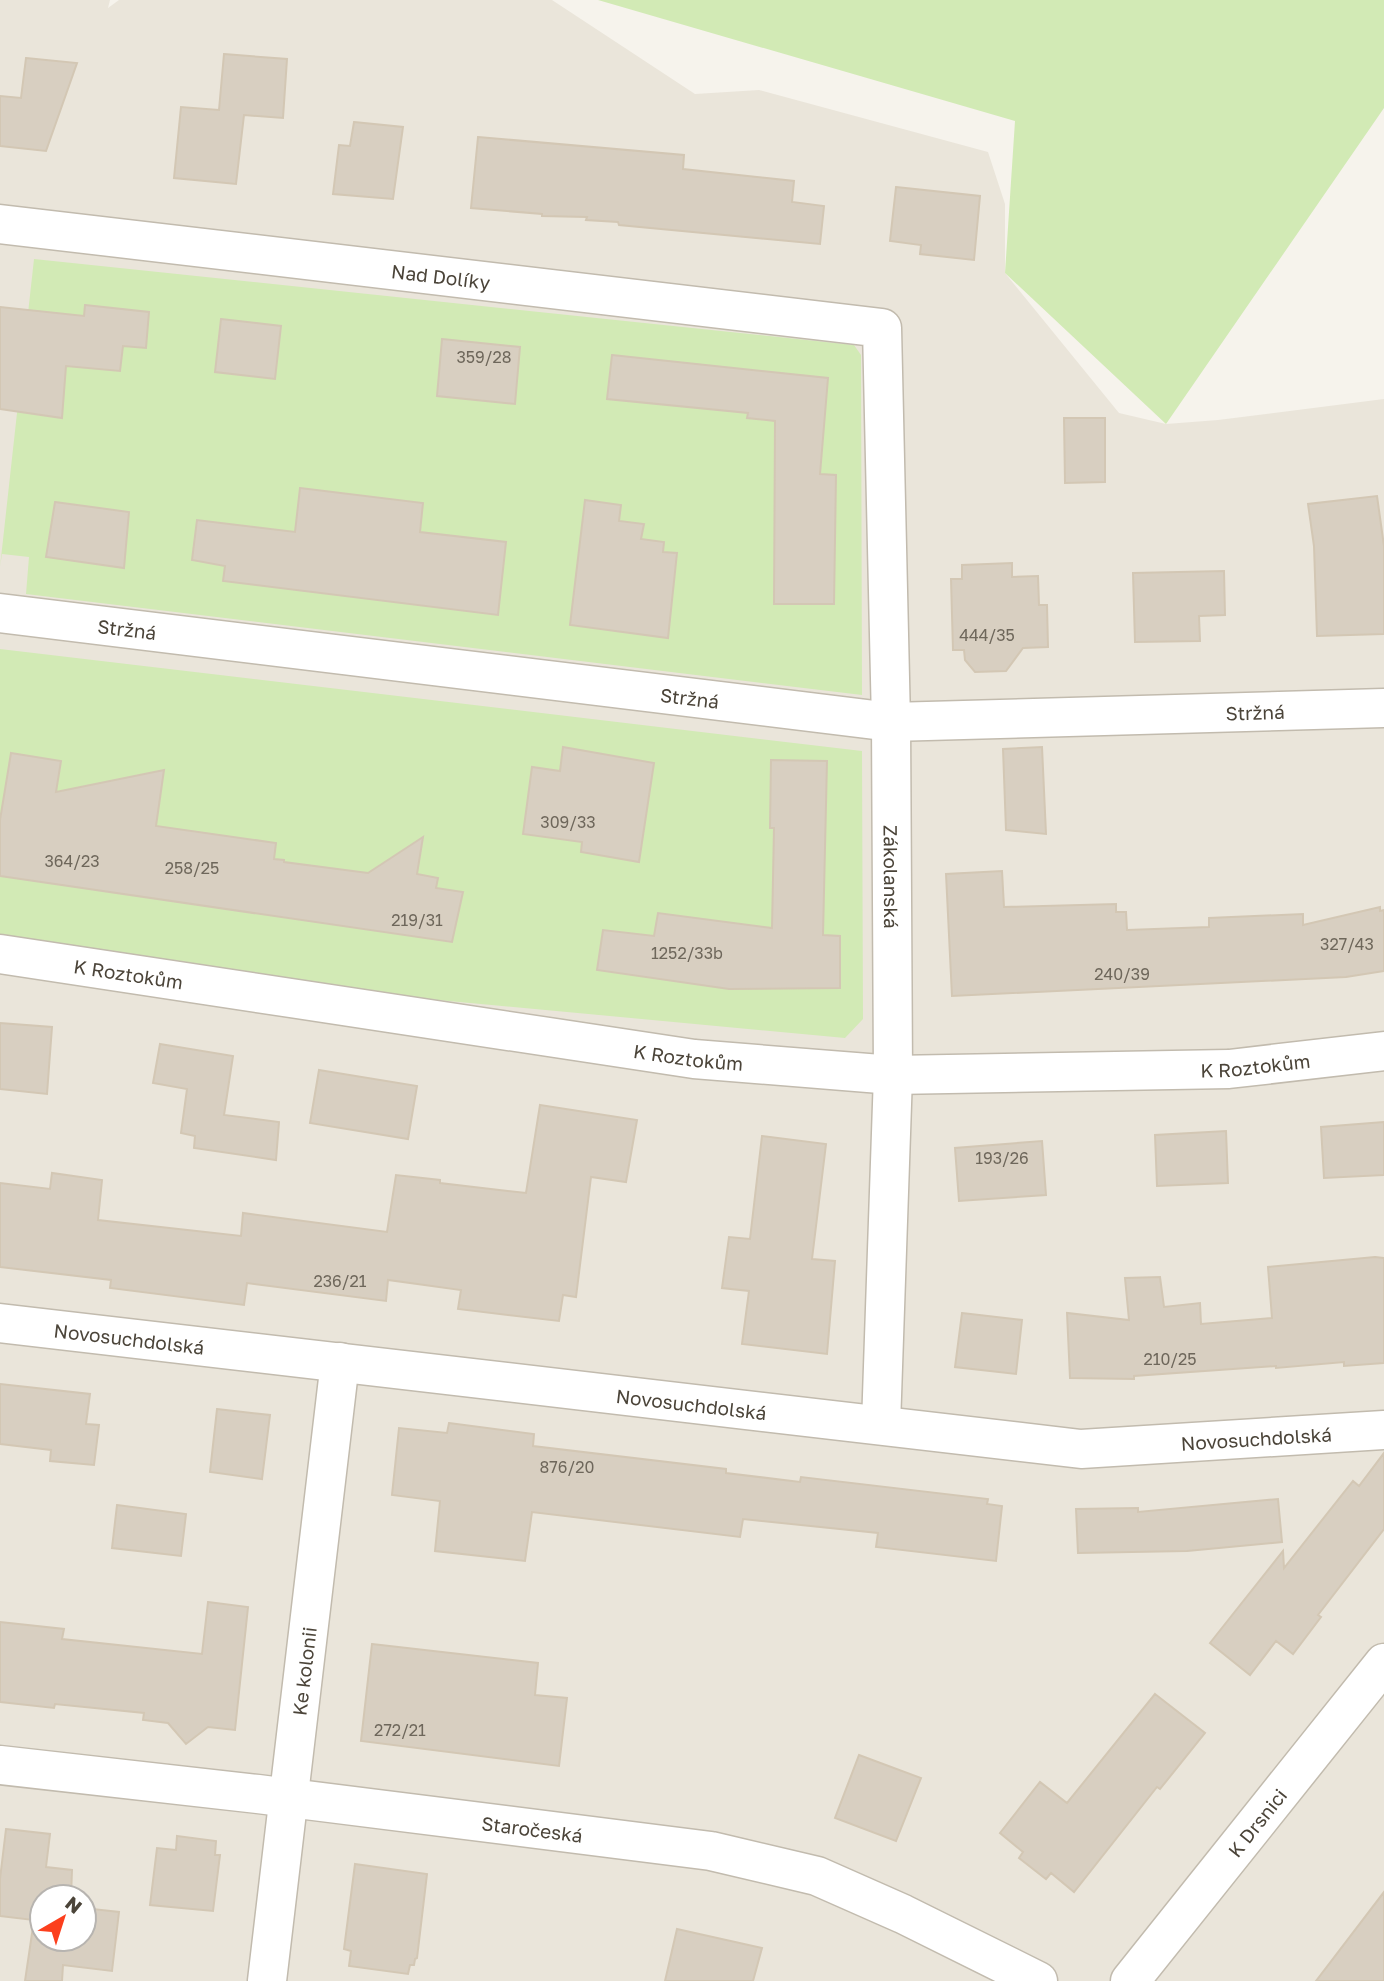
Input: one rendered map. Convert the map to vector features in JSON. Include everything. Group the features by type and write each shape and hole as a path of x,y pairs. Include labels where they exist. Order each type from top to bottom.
{"street":[{"name":"Nad Dolíky","path":"0,224 882,328"},
{"name":"Zákolanská","path":"881,1426 893,1075 891,722 882,328"},
{"name":"Stržná","path":"0,613 891,722 1384,708"},
{"name":"K Roztokům","path":"0,954 694,1059 893,1075 1229,1069 1384,1051"},
{"name":"Novosuchdolská","path":"0,1324 1081,1449 1384,1430"},
{"name":"Ke kolonii","path":"267,1981 340,1362"},
{"name":"K Drsnici","path":"1130,1981 1384,1663"},
{"name":"Staročeská","path":"0,1765 711,1851 817,1876 903,1914 1038,1981"}],"shaded area":[{"path":"0,0 110,0 108,8 119,0 552,0 695,94 759,90 988,152 1005,204 1005,273 1119,413 1166,424 1384,399 1384,1981 0,1981"}],"green space":[{"path":"598,0 1384,0 1384,108 1166,424 1005,273 1015,121"},
{"path":"34,259 854,345 861,355 862,695 26,594 29,557 2,554 0,567"},
{"path":"0,649 862,751 863,1019 845,1038 0,959"}],"building":[{"path":"224,54 287,59 283,118 244,115 236,184 174,178 181,107 219,110"},
{"path":"26,58 77,63 46,151 0,146 0,96 21,98"},
{"path":"354,122 403,127 393,199 333,194 339,145 350,146"},
{"path":"478,137 684,155 683,169 794,181 792,202 824,206 820,244 619,225 618,222 586,220 587,217 542,216 471,208"},
{"path":"896,187 980,196 974,260 920,254 921,245 890,241"},
{"path":"85,305 149,312 146,348 123,346 120,371 66,366 62,418 0,409 0,307 84,316"},
{"path":"221,319 281,326 275,379 215,372"},
{"path":"442,339 520,347 515,404 437,396"},
{"path":"612,355 828,378 820,474 836,475 834,604 774,604 775,421 747,418 748,413 607,399"},
{"path":"1064,418 1105,418 1105,482 1065,483"},
{"path":"300,488 423,503 420,532 506,542 498,615 223,581 225,566 192,560 197,520 295,532"},
{"path":"1377,496 1384,546 1384,634 1317,636 1314,546 1308,504"},
{"path":"585,500 621,505 619,521 644,524 641,539 664,542 663,552 677,553 668,638 570,625"},
{"path":"55,502 129,512 124,568 46,557"},
{"path":"1012,563 1012,577 1038,576 1039,605 1047,605 1048,647 1023,648 1006,671 975,672 965,660 964,650 953,650 951,579 962,579 962,565"},
{"path":"1224,571 1225,615 1199,616 1200,641 1135,642 1133,573"},
{"path":"563,747 654,763 639,862 581,852 582,842 523,834 532,767 560,771"},
{"path":"1042,747 1046,834 1006,830 1003,749"},
{"path":"11,753 61,761 56,792 164,770 156,826 276,843 274,859 284,862 368,873 423,837 417,874 438,878 436,888 463,892 452,942 0,876 0,820"},
{"path":"771,760 827,761 823,935 840,936 840,988 729,989 597,970 603,930 654,936 658,913 772,928 774,828 770,828"},
{"path":"1002,871 1004,907 1116,904 1116,912 1126,912 1127,930 1209,927 1209,918 1303,914 1303,925 1380,907 1380,911 1384,910 1384,971 1346,977 952,996 946,874"},
{"path":"0,1023 52,1027 47,1094 0,1089"},
{"path":"160,1044 233,1056 224,1115 279,1122 276,1160 194,1148 195,1136 181,1133 187,1089 153,1083"},
{"path":"319,1070 417,1086 408,1139 310,1123"},
{"path":"540,1105 637,1120 626,1182 591,1177 576,1297 563,1295 559,1321 458,1309 461,1290 388,1280 386,1301 247,1283 244,1305 110,1288 111,1280 0,1267 0,1183 50,1189 52,1173 102,1180 98,1220 241,1236 243,1213 387,1232 396,1175 526,1193"},
{"path":"1384,1122 1384,1175 1324,1178 1321,1127"},
{"path":"1226,1131 1228,1183 1157,1186 1155,1135"},
{"path":"762,1136 826,1144 812,1259 835,1261 827,1354 742,1344 749,1291 722,1288 729,1237 750,1239"},
{"path":"1042,1141 1046,1195 959,1201 955,1148"},
{"path":"1384,1258 1384,1363 1344,1366 1344,1362 1276,1366 1134,1376 1134,1379 1070,1378 1067,1313 1129,1320 1125,1278 1160,1277 1164,1307 1200,1303 1201,1324 1272,1318 1268,1267"},
{"path":"962,1313 1022,1320 1016,1374 955,1367"},
{"path":"0,1384 90,1394 86,1424 99,1425 94,1465 50,1461 51,1450 0,1444"},
{"path":"217,1409 270,1415 262,1479 210,1472"},
{"path":"449,1423 534,1434 533,1446 726,1469 726,1473 800,1482 801,1477 988,1499 987,1504 1002,1506 996,1561 876,1547 878,1533 743,1519 740,1537 532,1512 525,1561 435,1551 440,1501 392,1495 399,1428 447,1433"},
{"path":"1384,1453 1384,1529 1318,1615 1321,1617 1293,1654 1276,1641 1250,1675 1210,1643 1283,1551 1284,1568 1353,1481 1359,1486"},
{"path":"1278,1499 1282,1542 1187,1551 1078,1553 1076,1509 1138,1508 1138,1512"},
{"path":"117,1505 186,1514 181,1556 112,1548"},
{"path":"208,1602 248,1607 235,1730 208,1727 186,1744 168,1723 143,1720 144,1713 55,1704 54,1708 0,1702 0,1622 64,1629 62,1639 202,1654"},
{"path":"372,1644 538,1663 535,1695 567,1698 559,1766 361,1741"},
{"path":"1155,1694 1205,1733 1160,1789 1157,1787 1074,1892 1051,1873 1046,1879 1019,1858 1023,1852 1000,1833 1040,1782 1067,1803"},
{"path":"859,1755 921,1778 896,1841 835,1818"},
{"path":"6,1829 50,1834 46,1867 72,1870 72,1883 28,1883 28,1919 0,1916 0,1879"},
{"path":"177,1836 216,1841 215,1855 220,1855 213,1911 150,1905 157,1848 176,1850"},
{"path":"355,1864 427,1874 417,1958 414,1965 410,1965 408,1974 349,1966 351,1951 344,1949"},
{"path":"1384,1892 1384,1981 1316,1981"},
{"path":"98,1910 119,1912 112,1971 63,1965 62,1981 25,1981 29,1953 98,1953"},
{"path":"677,1929 762,1948 753,1981 665,1981"}]}
